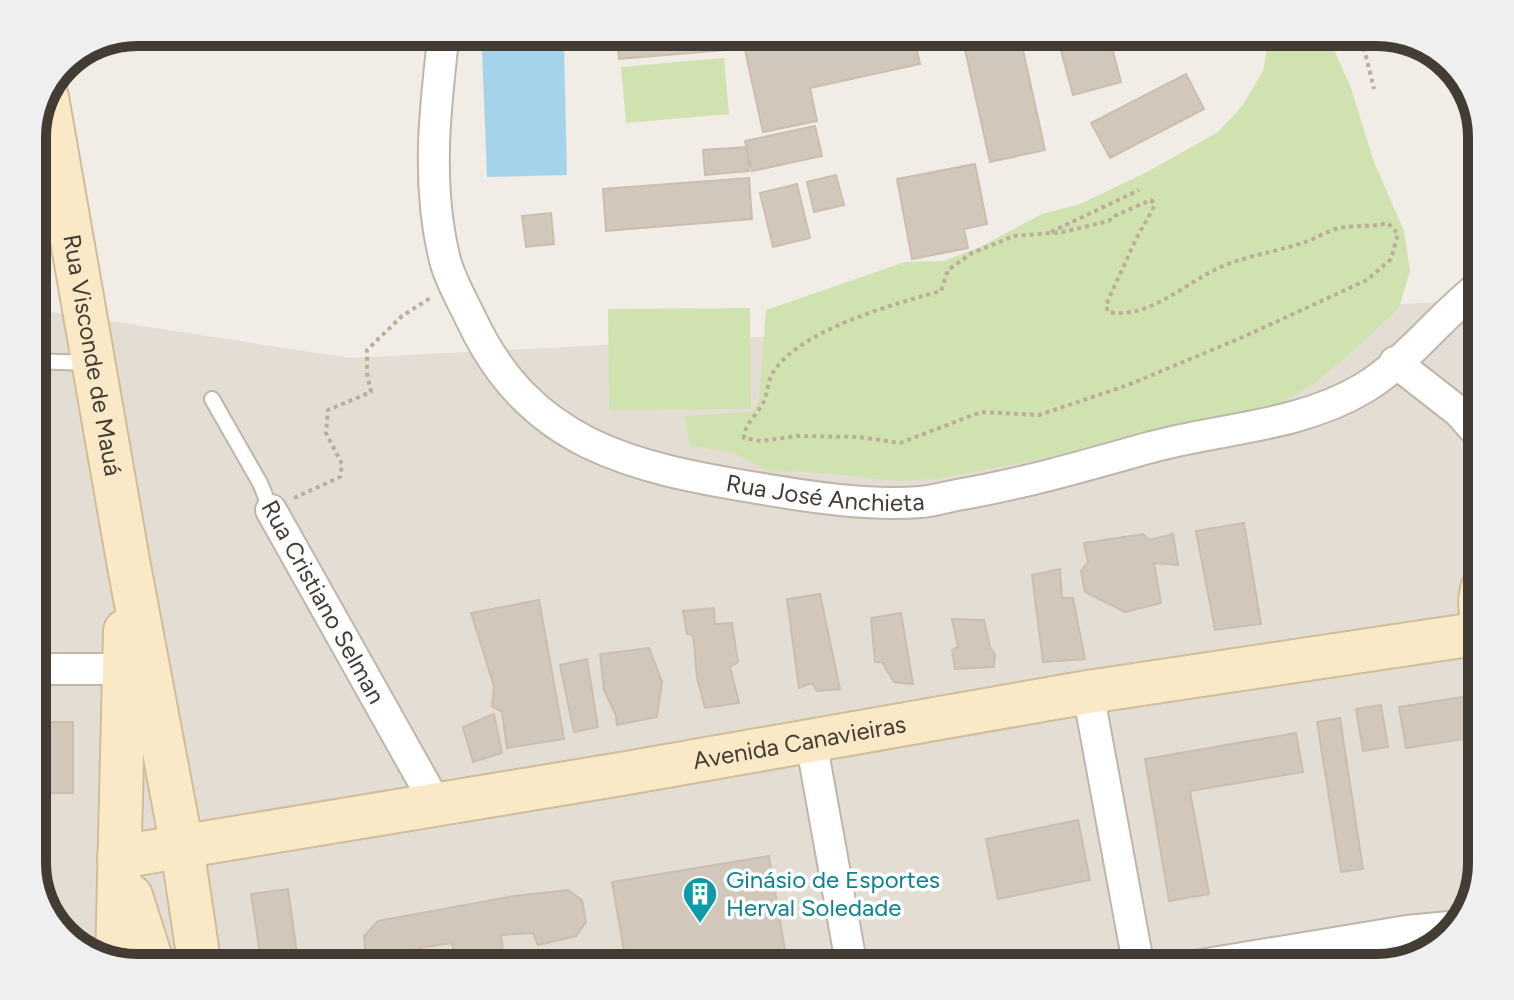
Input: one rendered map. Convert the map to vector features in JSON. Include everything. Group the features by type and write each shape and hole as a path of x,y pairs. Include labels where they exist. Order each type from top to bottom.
{"main road":[{"name":"Rua Visconde de Mauá","path":"50,112 182,847 198,954"},
{"name":"Rua Visconde de Mauá","path":"117,952 123,669 129,566"},
{"name":"Avenida Canavieiras","path":"119,857 1088,692 1468,634"},
{"path":"119,857 150,954"}],"street":[{"name":"Rua José Anchieta","path":"443,46 434,140 435,203 446,263 456,287 485,350 530,405 590,445 632,461 814,498 922,502 996,488 1158,445 1248,429 1320,408 1365,387 1468,294"},
{"path":"1395,362 1468,422"},
{"name":"Rua Cristiano Selman","path":"271,510 436,804"},
{"path":"46,669 123,669"},
{"path":"1088,692 1136,954"},
{"path":"811,741 849,954"},
{"path":"1268,954 1440,928"}],"lane":[{"path":"46,362 94,364"},
{"name":"Rua Cristiano Selman","path":"212,399 260,483 271,510"}],"path":[{"path":"1363,46 1374,89"},
{"path":"1049,233 1109,221 1151,200 1155,205 1106,305 1108,312 1118,314 1152,305 1220,267 1258,254 1276,252 1342,227 1367,228 1388,223 1398,234 1391,259 1367,280 1143,379 1039,415 981,412 900,443 859,437 798,436 761,441 744,438 744,428 764,402 773,372 794,350 857,315 941,291 948,270 972,253 1014,236 1049,233 1139,190"},
{"path":"271,510 340,477 342,464 326,433 328,410 371,392 367,350 377,339 402,316 432,297 444,295 456,287"}],"shaded area":[{"path":"1468,301 1468,863 1459,903 1445,923 1423,942 1401,951 1377,954 137,954 97,945 77,931 58,909 46,869 46,311 350,358"}],"green space":[{"path":"1267,46 1329,46 1335,52 1351,88 1374,162 1404,231 1410,271 1399,308 1312,385 1278,405 1242,419 1174,427 1056,456 936,479 897,481 814,472 768,471 732,452 690,446 684,416 752,412 759,400 766,310 905,262 944,261 980,247 1042,214 1080,204 1149,171 1218,132 1243,105 1263,71"},
{"path":"724,58 729,114 626,123 621,67"},
{"path":"750,308 751,409 609,410 608,309"}],"water":[{"path":"564,48 567,175 487,177 482,50"}],"building":[{"path":"618,46 725,46 725,50 619,59"},
{"path":"744,46 916,46 920,64 810,88 817,121 763,132"},
{"path":"964,46 1022,46 1045,150 990,162"},
{"path":"1060,46 1112,46 1121,82 1073,95"},
{"path":"1186,74 1204,109 1110,158 1091,123"},
{"path":"815,126 822,156 752,171 745,141"},
{"path":"747,147 749,171 705,175 703,150"},
{"path":"975,164 987,224 964,229 968,248 912,259 897,179"},
{"path":"836,175 844,205 814,212 807,182"},
{"path":"749,178 752,219 606,231 603,189"},
{"path":"797,184 810,238 773,247 760,193"},
{"path":"551,213 554,244 526,247 522,216"},
{"path":"1244,523 1261,624 1215,630 1196,531"},
{"path":"1143,534 1149,540 1173,534 1178,565 1154,563 1161,603 1125,612 1085,592 1081,571 1088,562 1084,543"},
{"path":"1060,569 1062,598 1073,598 1085,659 1043,662 1032,575"},
{"path":"820,594 840,689 817,691 812,683 799,688 787,599"},
{"path":"539,600 564,739 507,748 502,712 492,706 494,686 471,613"},
{"path":"714,608 715,624 732,623 738,662 730,667 739,703 705,708 697,677 693,635 687,634 683,611"},
{"path":"901,613 913,684 894,682 882,662 875,662 871,618"},
{"path":"952,619 984,620 990,647 995,654 994,667 955,669 952,650 958,647"},
{"path":"649,648 662,682 657,717 617,725 604,690 600,654"},
{"path":"587,659 598,727 574,732 560,665"},
{"path":"1468,696 1468,738 1406,748 1399,707"},
{"path":"1381,705 1388,747 1363,751 1356,709"},
{"path":"494,714 502,753 473,762 463,727"},
{"path":"1340,718 1363,869 1341,872 1317,722"},
{"path":"46,722 73,722 73,793 46,793"},
{"path":"1296,733 1303,772 1190,791 1209,894 1169,901 1145,759"},
{"path":"1078,820 1090,880 998,899 986,839"},
{"name":"Ginásio de Esportes Herval Soledade","path":"769,856 786,954 625,954 612,882"},
{"path":"288,889 297,954 260,954 251,894"},
{"path":"568,890 582,900 586,922 576,936 538,945 533,933 501,935 503,954 454,954 452,943 413,949 414,954 368,954 365,949 364,936 378,921 514,896"}],"place":[{"name":"Ginásio de Esportes Herval Soledade","path":"700,925"}]}
